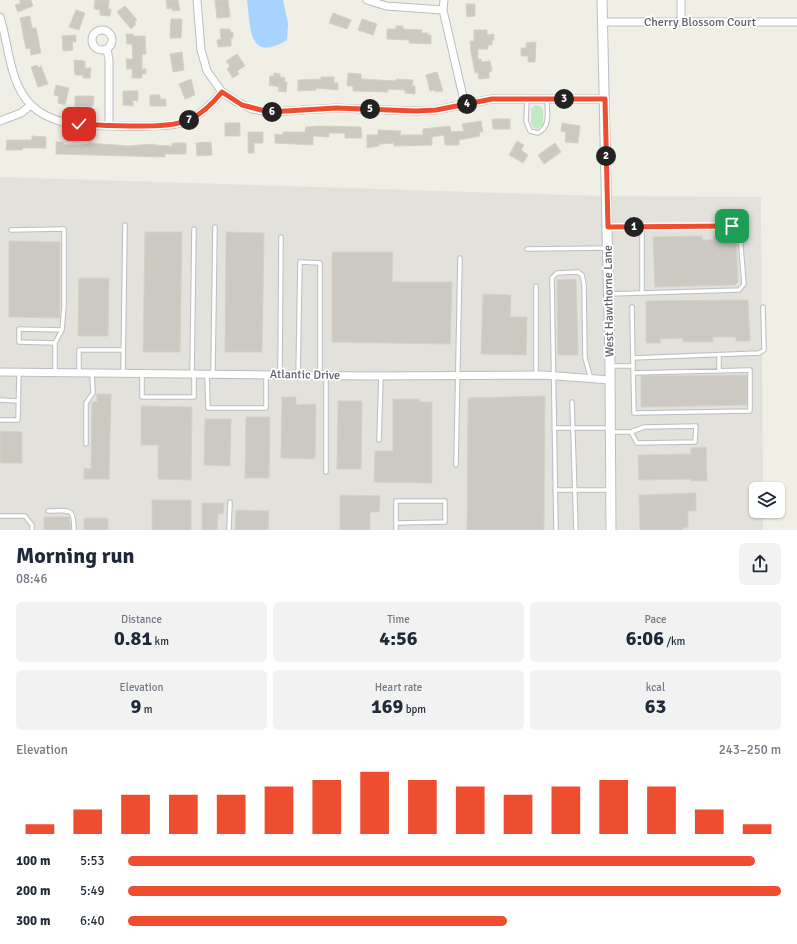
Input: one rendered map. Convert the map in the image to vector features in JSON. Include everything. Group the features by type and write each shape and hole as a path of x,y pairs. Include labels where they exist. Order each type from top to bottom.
{"street":[{"path":"198,0 202,56 207,71 222,92 242,105 269,112 336,108 416,111 465,105 492,99 605,99"},
{"path":"367,0 386,6 444,10"},
{"path":"444,0 444,10 465,105"},
{"name":"West Hawthorne Lane","path":"602,0 608,227 611,530"},
{"path":"681,0 681,22"},
{"path":"0,17 15,78 31,105 49,117 64,123 165,125 181,123 196,117 222,92"},
{"name":"Cherry Blossom Court","path":"603,22 797,22"},
{"path":"107,49 109,60 109,125"},
{"path":"0,121 21,112 31,105"},
{"name":"Atlantic Drive","path":"0,372 381,376 536,375 610,380"}],"lane":[{"path":"527,98 526,121 530,131 538,133 544,130 547,124 547,99"},
{"path":"123,373 125,225"},
{"path":"642,226 642,293"},
{"path":"608,227 732,226 740,234 744,284 739,290 609,294"},
{"path":"215,227 208,408 266,408 266,375"},
{"path":"11,230 64,229 64,306 62,330 55,343 55,372"},
{"path":"142,373 142,397 194,397 194,229"},
{"path":"280,375 281,237"},
{"path":"527,249 608,248"},
{"path":"456,465 460,258"},
{"path":"298,375 300,262 320,262 326,472"},
{"path":"556,530 552,278 557,273 578,272 582,275 584,284 585,358 591,379"},
{"path":"536,286 536,375"},
{"path":"633,358 759,354 764,350 763,306"},
{"path":"632,307 633,373 634,413 750,411 750,370 633,373"},
{"path":"55,343 19,342 19,328 62,330"},
{"path":"79,372 79,350 123,350"},
{"path":"719,355 719,371"},
{"path":"610,366 633,366"},
{"path":"0,420 18,420 19,372"},
{"path":"86,444 86,403 93,393 92,373"},
{"path":"380,440 381,376"},
{"path":"0,400 18,401"},
{"path":"572,402 576,530"},
{"path":"554,428 631,432 644,427 696,426 696,442 637,443 631,432"},
{"path":"555,490 611,490"},
{"path":"396,523 445,522 445,501 396,501 396,523 396,530"},
{"path":"229,530 230,502"},
{"path":"48,511 68,511 72,513 74,516 74,530"},
{"path":"0,516 24,516 32,525 32,530"}],"shaded area":[{"path":"0,177 599,196 761,197 763,482 749,482 749,518 763,518 763,530 0,530"}],"green space":[{"path":"535,105 540,106 543,110 543,125 537,129 533,128 531,123 531,109"}],"water":[{"path":"247,0 283,0 288,24 287,40 265,48 258,45 254,40 251,31"}],"building":[{"path":"19,0 31,0 33,6 18,12 15,5 21,3"},
{"path":"95,0 109,0 108,9 111,9 110,16 100,15 100,10 94,9"},
{"path":"166,0 178,0 180,10 172,11 172,8 167,9"},
{"path":"215,0 228,0 230,17 217,18"},
{"path":"466,4 475,4 475,16 467,17"},
{"path":"125,6 137,20 134,22 136,24 131,29 117,12"},
{"path":"76,10 85,13 79,30 69,27"},
{"path":"333,13 351,20 347,29 329,23"},
{"path":"30,16 32,28 36,28 41,53 31,55 30,48 26,49 20,18"},
{"path":"171,19 182,19 181,38 170,38"},
{"path":"362,19 377,24 373,35 358,30"},
{"path":"396,26 403,26 403,29 422,30 421,33 428,33 428,35 431,35 431,44 409,43 409,40 387,39 387,29 396,29"},
{"path":"220,29 230,29 230,32 233,32 231,46 218,47 217,40 221,39"},
{"path":"474,30 487,30 487,35 494,34 492,45 488,45 488,49 478,49 478,59 481,59 482,62 490,61 492,71 489,72 489,78 479,79 478,73 475,73 470,41 474,41"},
{"path":"126,34 133,34 133,36 145,36 146,54 142,54 142,69 146,69 146,74 142,74 142,78 132,78 132,69 127,69 126,59 133,59 132,44 127,44"},
{"path":"76,35 76,42 72,42 73,50 63,51 62,36"},
{"path":"536,42 535,62 528,62 528,56 521,56 521,48 526,48 526,43"},
{"path":"182,52 184,70 173,72 170,54"},
{"path":"237,54 245,66 237,71 239,74 233,78 227,69 230,66 226,61"},
{"path":"74,60 85,61 85,68 91,68 90,78 83,78 83,75 75,75"},
{"path":"37,65 38,68 41,66 48,84 38,87 31,67"},
{"path":"437,72 443,91 430,91 426,75"},
{"path":"274,73 280,74 280,77 285,78 284,82 287,82 286,92 278,91 279,87 269,85 270,76 274,76"},
{"path":"348,73 361,74 361,79 396,81 396,79 413,80 412,86 415,86 415,94 405,93 405,90 388,89 388,92 353,91 353,86 347,86"},
{"path":"321,77 334,77 334,83 338,83 338,90 316,88 316,90 298,91 298,80 321,79"},
{"path":"191,79 195,95 185,99 179,84"},
{"path":"56,85 69,88 65,105 58,103 59,96 54,95"},
{"path":"123,91 138,91 138,101 133,100 133,106 123,105"},
{"path":"150,95 160,95 160,99 166,99 166,106 150,106"},
{"path":"75,96 94,96 93,106 75,106"},
{"path":"492,119 510,119 510,129 493,129"},
{"path":"481,121 483,132 479,132 480,136 459,140 459,145 445,145 444,135 432,137 432,145 394,146 394,143 379,144 379,146 367,148 367,135 378,135 378,130 401,131 400,135 423,135 423,129 450,126 451,132 464,131 462,124"},
{"path":"225,123 240,123 240,136 225,136"},
{"path":"562,123 580,126 578,143 565,142 566,132 561,131"},
{"path":"306,127 361,127 362,138 345,138 345,133 329,133 329,137 313,136 313,145 275,143 275,134 283,135 283,132 305,132"},
{"path":"248,132 263,132 263,143 254,143 254,153 248,153"},
{"path":"32,136 46,137 46,148 6,150 7,140 32,140"},
{"path":"517,141 524,145 521,150 528,155 523,163 509,155"},
{"path":"56,142 63,142 63,145 81,145 89,143 128,146 154,144 172,146 172,143 186,143 186,154 165,154 165,157 56,154"},
{"path":"211,142 212,155 197,156 196,143"},
{"path":"555,143 561,152 544,164 538,155"},
{"path":"145,232 182,232 180,352 143,352"},
{"path":"226,232 264,233 262,352 225,352"},
{"path":"702,236 702,240 713,240 714,236 736,237 738,282 735,285 655,287 653,237"},
{"path":"9,241 60,242 60,318 9,317"},
{"path":"332,252 393,252 392,282 452,282 450,344 332,342"},
{"path":"79,278 109,278 108,336 78,336"},
{"path":"576,279 578,355 558,355 557,280"},
{"path":"483,294 511,295 510,317 527,317 526,355 481,354"},
{"path":"748,300 750,341 736,341 736,337 713,337 713,342 683,342 683,338 660,339 661,343 646,343 646,301"},
{"path":"747,375 747,405 641,407 641,376"},
{"path":"97,394 111,394 109,479 84,479 84,468 91,469 92,402 97,402"},
{"path":"545,396 544,530 467,530 468,398"},
{"path":"282,397 296,397 296,405 316,404 315,459 281,458"},
{"path":"393,399 420,399 420,402 432,402 432,483 374,482 375,451 393,451"},
{"path":"338,401 362,401 361,469 337,469"},
{"path":"141,406 192,407 191,480 158,479 158,445 141,445"},
{"path":"246,417 270,417 269,478 245,478"},
{"path":"205,419 231,419 230,466 204,465"},
{"path":"0,431 22,432 22,463 0,463"},
{"path":"706,447 707,481 691,481 691,479 639,480 638,455 691,454 691,448"},
{"path":"696,493 696,511 688,511 688,527 683,528 682,530 640,530 639,495"},
{"path":"340,495 380,496 379,512 370,512 370,530 340,530"},
{"path":"152,500 191,500 191,530 152,530"},
{"path":"202,503 224,503 223,514 218,513 217,530 202,530"},
{"path":"236,510 269,511 268,530 235,530"},
{"path":"44,517 69,517 71,530 44,530"},
{"path":"84,518 108,518 108,530 84,530"}],"route":[{"path":"79,124 174,125 196,117 213,103 222,92 242,105 252,109 269,112 311,108 366,108 397,111 436,110 504,98 605,99 608,227 732,226"}]}
